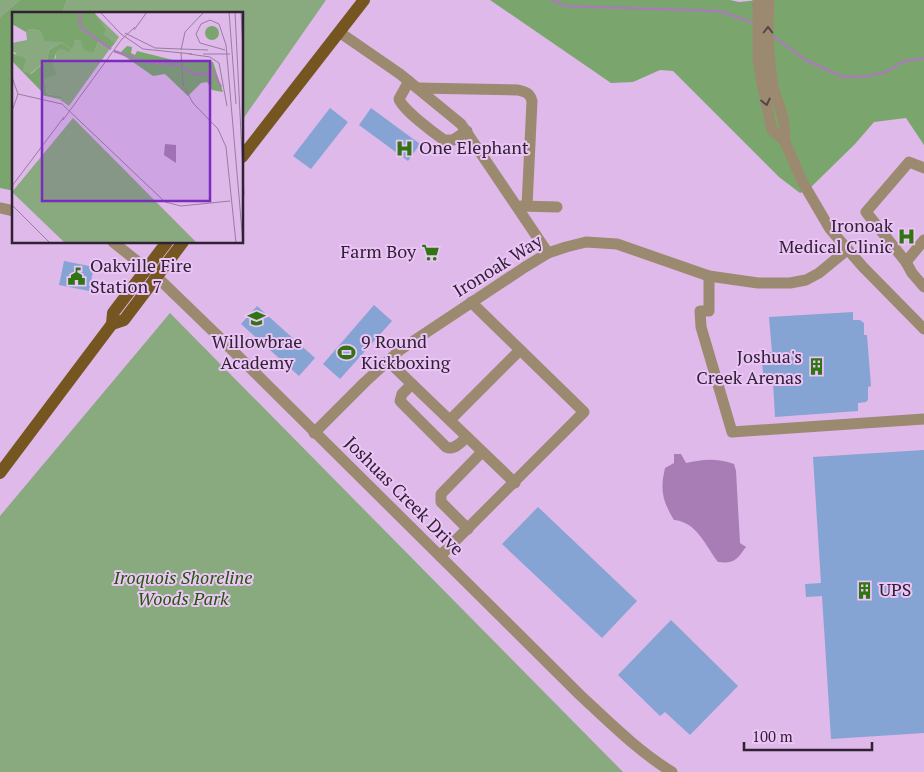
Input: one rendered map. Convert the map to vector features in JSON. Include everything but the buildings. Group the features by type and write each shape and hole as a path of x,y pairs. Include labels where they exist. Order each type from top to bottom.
{"main road":[{"path":"244,154 364,0"},
{"path":"152,273 166,244"},
{"path":"0,473 112,324 113,313 181,244"}],"street":[{"path":"758,0 764,59"},
{"path":"770,0 762,84 772,130 784,140 818,211 847,250 924,329"},
{"path":"339,32 413,84 451,114 467,131 522,206 548,253"},
{"path":"413,84 399,99 409,112 444,140 453,140 467,131"},
{"path":"413,84 518,90 531,96 522,206"},
{"path":"924,168 909,162 866,212 924,286"},
{"path":"522,206 557,207"},
{"path":"906,262 924,240"},
{"name":"Ironoak Way","path":"314,433 388,361 416,338 548,253 566,246 586,242 617,244 710,276 758,283 790,283 806,280 819,273 847,250"},
{"name":"Joshuas Creek Drive","path":"116,244 152,273 593,707 631,742 672,772"},
{"path":"710,276 709,311 700,311 701,327 732,432 924,419"},
{"path":"440,556 584,412 472,302"},
{"path":"450,420 520,350"},
{"path":"388,361 515,482"},
{"path":"412,384 402,394 400,401 446,447 454,448 466,437"},
{"path":"468,529 441,502 440,498 441,494 482,452"}],"green space":[{"path":"0,0 20,0 0,17"},
{"path":"20,0 67,0 63,12 12,12 12,191 0,188 0,17"},
{"path":"67,0 326,0 244,118 244,12 63,12"},
{"path":"490,0 730,0 739,2 759,0 924,0 924,145 906,118 874,122 855,144 809,189 800,193 779,177 673,71 660,70 633,82 611,83"},
{"name":"Iroquois Shoreline Woods Park","path":"170,313 623,772 0,772 0,516"}],"shaded area":[{"path":"674,454 681,454 686,463 710,460 734,464 740,543 746,547 735,560 718,562 695,530 689,525 674,520 667,507 662,489 665,468 674,463"}],"waterway":[{"path":"552,0 566,6 719,11 754,23"},
{"path":"773,36 806,60 843,77 867,76 886,72 902,62 924,58"}],"place":[{"name":"One Elephant","path":"405,148"},
{"name":"Ironoak Medical Clinic","path":"907,236"},
{"name":"Farm Boy","path":"430,252"},
{"name":"Oakville Fire Station 7","path":"76,276"},
{"name":"Willowbrae Academy","path":"257,319"},
{"name":"9 Round Kickboxing","path":"347,352"},
{"name":"Joshua's Creek Arenas","path":"816,367"},
{"name":"UPS","path":"865,590"}]}
